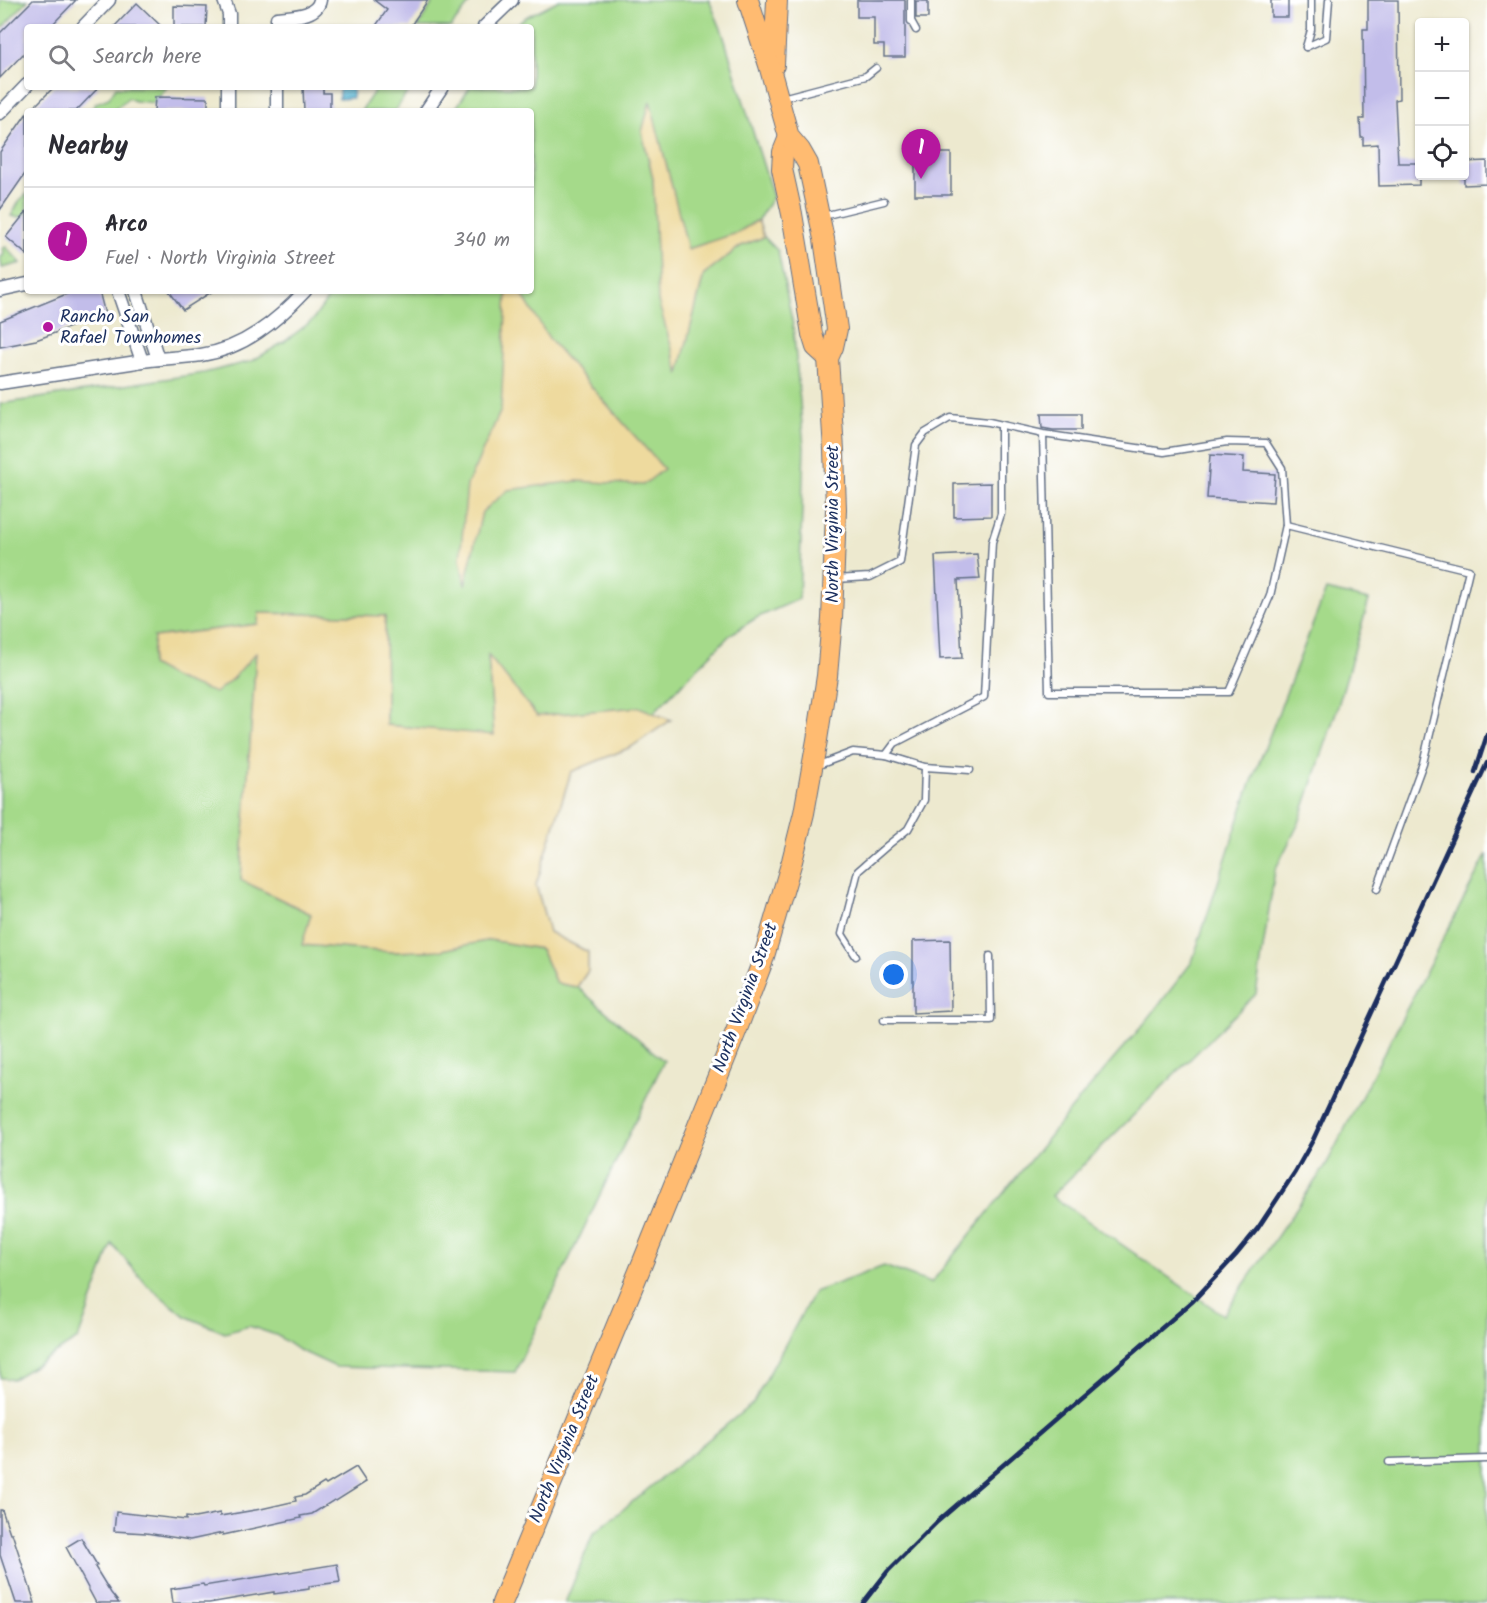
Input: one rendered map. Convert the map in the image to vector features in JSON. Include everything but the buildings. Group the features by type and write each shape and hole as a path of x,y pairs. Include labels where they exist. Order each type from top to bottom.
{"main road":[{"name":"North Virginia Street","path":"502,1603 646,1254 762,963 792,861 813,767 827,676 836,509 828,358 837,329 824,239 808,164 789,137 748,0"},
{"path":"776,89 777,0"},
{"name":"North Virginia Street","path":"789,137 783,152 782,170 792,214 812,334 816,347 828,358"}],"street":[{"path":"86,24 109,0"},
{"path":"224,0 229,14 229,24"},
{"path":"277,24 277,18 316,10 321,3 320,0"},
{"path":"487,24 512,0"},
{"path":"0,113 24,88"},
{"path":"228,90 228,108"},
{"path":"277,90 277,108"},
{"path":"428,108 440,90"},
{"path":"0,290 24,285"},
{"path":"119,294 142,361"},
{"path":"137,294 158,359"},
{"path":"0,383 142,361 203,355 249,338 272,323 302,294"}],"lane":[{"path":"910,0 911,21 916,30"},
{"path":"1311,0 1311,30 1306,47 1326,38 1329,0"},
{"path":"776,89 866,76 876,68"},
{"path":"820,217 884,201"},
{"path":"834,579 870,577 900,562 916,445 925,433 950,418 989,422 1043,434 1164,452 1227,442 1266,443 1282,468 1286,525 1270,596 1229,692 1049,692 1043,434"},
{"path":"886,755 895,744 984,697 993,542 1001,514 1001,424"},
{"path":"1286,525 1470,570 1423,763 1377,889"},
{"path":"813,767 853,752 886,755 925,766 970,770"},
{"path":"856,956 842,934 858,871 908,829 924,800 925,766"},
{"path":"884,1020 991,1020 990,956"},
{"path":"1389,1462 1487,1460"}],"green space":[{"path":"0,0 28,0 0,30"},
{"path":"434,0 472,0 453,24 420,24"},
{"path":"559,0 709,0 722,31 773,197 758,220 737,233 688,249 642,132 653,178 656,227 679,372 704,274 741,246 764,237 778,251 793,325 804,447 799,599 756,618 731,634 653,713 639,707 537,716 488,656 494,736 386,725 385,616 259,613 258,624 154,637 233,678 256,652 241,880 311,914 303,945 393,952 442,950 490,940 541,949 556,983 577,987 664,1061 515,1372 336,1367 297,1349 276,1335 249,1326 225,1333 185,1316 147,1285 112,1244 78,1339 13,1379 0,1378 0,404 204,373 252,361 284,342 313,320 331,294 534,294 534,108 456,108 468,90 534,90 534,24 517,24"},
{"path":"114,90 165,90 159,97 155,97 155,103 128,98 116,108 93,108 96,103 109,98"},
{"path":"375,90 409,90 397,108 363,108"},
{"path":"24,197 24,215 22,217 11,216"},
{"path":"6,247 21,263 2,268 0,257 4,252 2,249"},
{"path":"1326,590 1369,600 1338,706 1299,823 1275,870 1256,994 1052,1196 1223,1315 1326,1165 1487,854 1487,1603 565,1603 593,1534 753,1403 814,1292 884,1266 931,1283 1077,1102 1148,1019 1192,962 1247,794"}],"sand":[{"path":"650,101 688,249 737,233 758,220 764,237 741,246 704,274 679,373 658,301 653,178 642,132"},
{"path":"507,294 522,294 550,340 664,469 643,485 577,481 508,490 482,512 465,585 460,559 467,485 501,410"},
{"path":"259,613 385,616 386,725 494,735 488,655 537,716 639,707 671,720 631,747 571,772 536,885 549,932 588,952 588,971 577,987 556,983 541,949 490,940 442,950 393,952 302,945 311,914 241,880 256,653 233,678 215,693 176,679 151,665 154,637 258,624"}],"water":[{"path":"339,90 353,90 352,98 339,99"}],"railway":[{"path":"1475,772 1487,735"},
{"path":"863,1603 888,1571 937,1522 1193,1301 1258,1228 1313,1140 1487,763"}],"place":[{"name":"Arco","path":"921,179"},
{"name":"Rancho San Rafael Townhomes","path":"48,327"}]}
